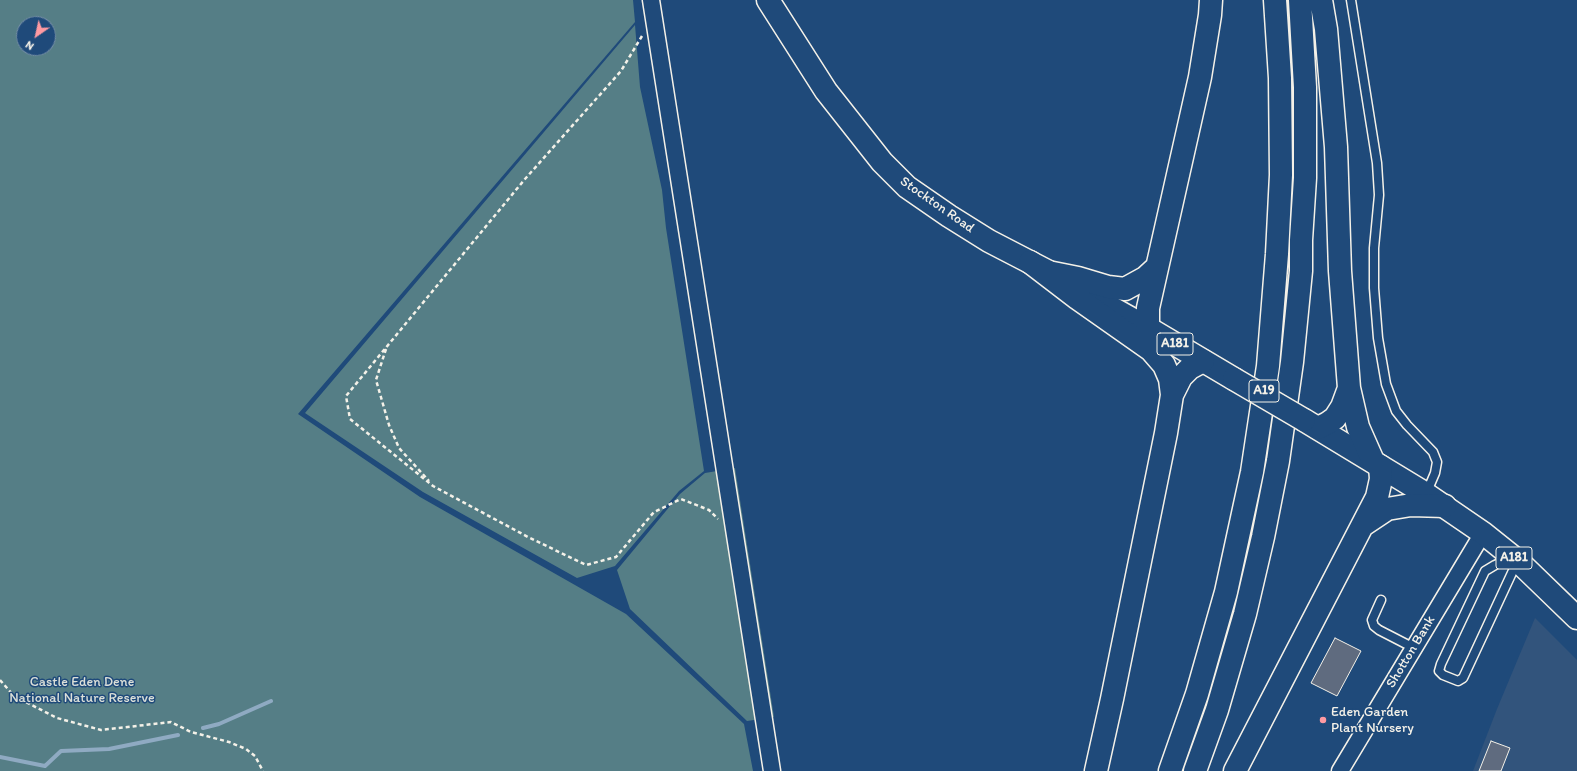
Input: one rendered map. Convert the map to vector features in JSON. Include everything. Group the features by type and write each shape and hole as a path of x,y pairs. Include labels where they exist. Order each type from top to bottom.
{"main road":[{"name":"Stockton Road","path":"768,0 826,91 882,162 907,187 949,216 989,240 1148,328"},
{"path":"1148,328 1148,308 1200,77 1211,0"},
{"name":"A19","path":"1170,771 1197,694 1226,592 1252,472 1268,366 1277,254 1281,174 1280,78 1275,0"},
{"name":"A19","path":"1195,771 1217,710 1263,537 1278,461 1292,362 1301,271 1301,240 1305,178 1305,87 1300,0"},
{"path":"1235,771 1377,497 1381,479 1376,463 1358,427 1349,388 1340,271 1336,147 1326,29 1321,0"},
{"path":"1039,267 1108,287 1125,288 1145,278 1157,267"},
{"path":"1039,267 1077,298 1151,350 1164,365 1170,379 1172,395 1165,441 1096,771"},
{"name":"A181","path":"1148,328 1376,463 1444,506 1483,533 1515,559 1577,617"},
{"path":"1172,395 1181,377 1190,368 1202,361"},
{"path":"1311,424 1328,423 1334,418 1342,407 1349,388"},
{"path":"1362,526 1387,509 1411,505 1444,506"}],"street":[{"path":"650,0 772,771"},
{"name":"Shotton Bank","path":"1342,770 1483,533"}],"lane":[{"path":"1351,0 1377,163 1379,195 1374,248 1374,288 1378,338 1386,384 1396,412 1433,452 1438,462 1426,494"},
{"path":"1515,559 1463,678 1458,681 1443,675 1439,671 1440,664 1485,571 1495,565 1515,559"},
{"path":"1381,600 1372,620 1374,626 1414,648"}],"path":[{"path":"653,17 621,71 525,179 346,396 350,419 433,486 528,537 586,565 616,557 654,512 681,499 709,510 735,534"},
{"path":"386,347 376,380 389,425 399,448 433,486"},
{"path":"0,680 14,696 56,718 101,730 171,722 191,732 229,742 246,749 255,756 262,771"}],"shaded area":[{"path":"1535,618 1577,660 1577,771 1473,771 1497,709"}],"green space":[{"name":"Castle Eden Dene National Nature Reserve","path":"0,0 633,0 635,22 298,414 420,497 626,614 744,724 753,771 0,771"},
{"path":"635,25 640,87 662,190 666,228 704,471 679,491 615,566 577,578 423,492 305,413"},
{"path":"735,468 774,717 747,721 630,609 617,570 680,494 705,473"}],"building":[{"path":"1335,638 1361,651 1337,696 1311,683"},
{"path":"1491,741 1510,748 1501,771 1479,771"}],"waterway":[{"path":"203,728 219,724 271,701"},
{"path":"0,757 45,766 61,751 109,749 178,735"}],"place":[{"name":"Eden Garden Plant Nursery","path":"1323,720"}]}
